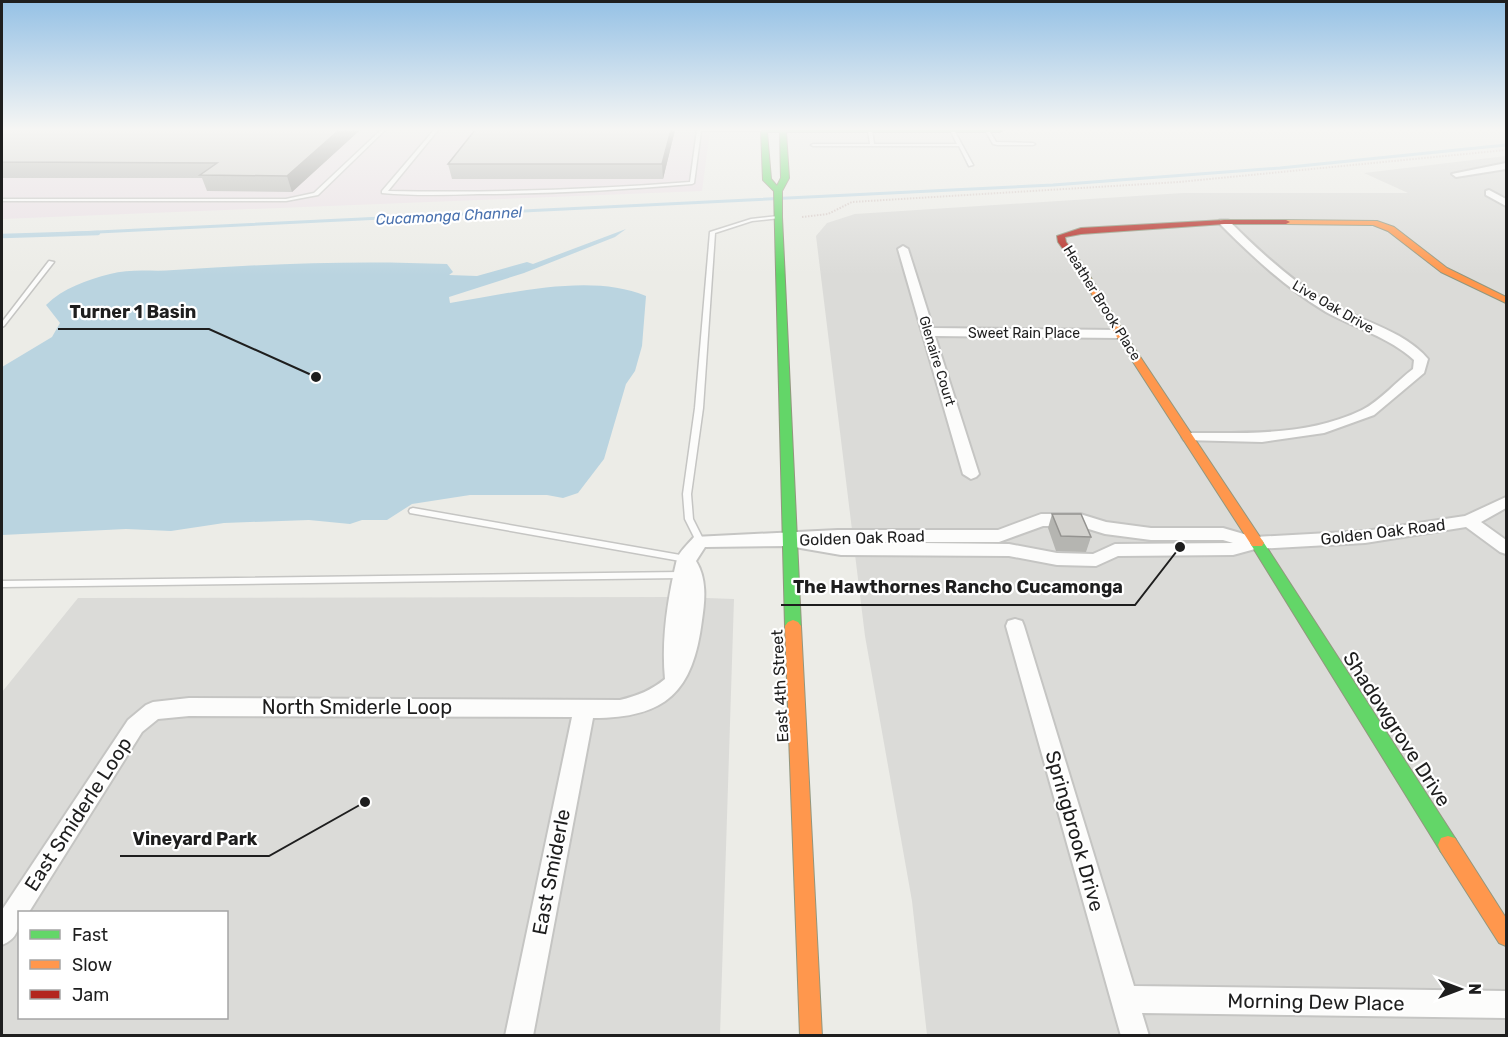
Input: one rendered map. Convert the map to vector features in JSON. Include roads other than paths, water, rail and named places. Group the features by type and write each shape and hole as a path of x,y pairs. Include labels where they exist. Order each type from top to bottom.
{"street":[{"name":"East 4th Street","path":"767,178 778,191"},
{"name":"East 4th Street","path":"785,178 778,191 778,213 789,540 811,1035"},
{"path":"1490,193 1506,202"},
{"name":"Heather Brook Place","path":"1255,543 1189,437 1120,334 1070,251 1062,242 1061,236 1081,231 1224,222 1374,223 1391,229 1444,270 1506,300"},
{"name":"Live Oak Drive","path":"1189,437 1262,438 1319,430 1369,412 1419,370 1421,359 1409,348 1332,310 1288,281 1224,222"},
{"name":"Glenaire Court","path":"903,249 971,474"},
{"name":"Sweet Rain Place","path":"929,332 1120,334"},
{"name":"Golden Oak Road","path":"789,540 841,549 1009,550 1057,559 1096,560 1115,550 1233,549 1255,543 1365,537 1469,521 1506,502"},
{"name":"Golden Oak Road","path":"789,540 838,536 999,536 1041,520 1080,520 1105,528 1151,534 1223,534 1255,543"},
{"path":"1469,521 1506,548"},
{"path":"684,567 700,541 789,540"},
{"name":"Shadowgrove Drive","path":"1255,543 1506,936"},
{"name":"North Smiderle Loop","path":"135,726 153,711 189,707 620,709 635,705 645,702 675,682 689,648 685,626 684,567"},
{"name":"Springbrook Drive","path":"1015,626 1135,1035"},
{"name":"East Smiderle","path":"519,1035 584,708"},
{"name":"East Smiderle Loop","path":"2,932 135,726"},
{"name":"Morning Dew Place","path":"1125,999 1506,1005"}],"lane":[{"path":"2,200 286,200 316,194 332,178"},
{"path":"395,178 384,192 440,194 639,187 692,183 693,178"},
{"path":"700,541 689,519 687,494 699,408 713,232 778,213"},
{"path":"2,325 51,262"},
{"path":"414,511 684,567"},
{"path":"2,584 684,567"}],"water":[{"path":"626,229 615,237 524,273 449,297 450,303 575,285 624,289 646,296 642,346 635,371 626,384 604,459 578,493 563,498 547,495 470,495 412,504 387,520 362,520 350,524 309,520 224,523 171,531 126,529 2,535 2,367 52,337 60,323 46,305 76,285 126,271 310,263 447,264 453,272 449,275 477,276 527,262 533,264"}],"waterway":[{"name":"Cucamonga Channel","path":"57,234 1053,185 1141,178"},
{"name":"Cucamonga Channel","path":"2,236 98,233"}],"place":[{"name":"Turner 1 Basin","path":"316,377"},
{"name":"The Hawthornes Rancho Cucamonga","path":"1180,547"},
{"name":"Vineyard Park","path":"365,802"}]}
